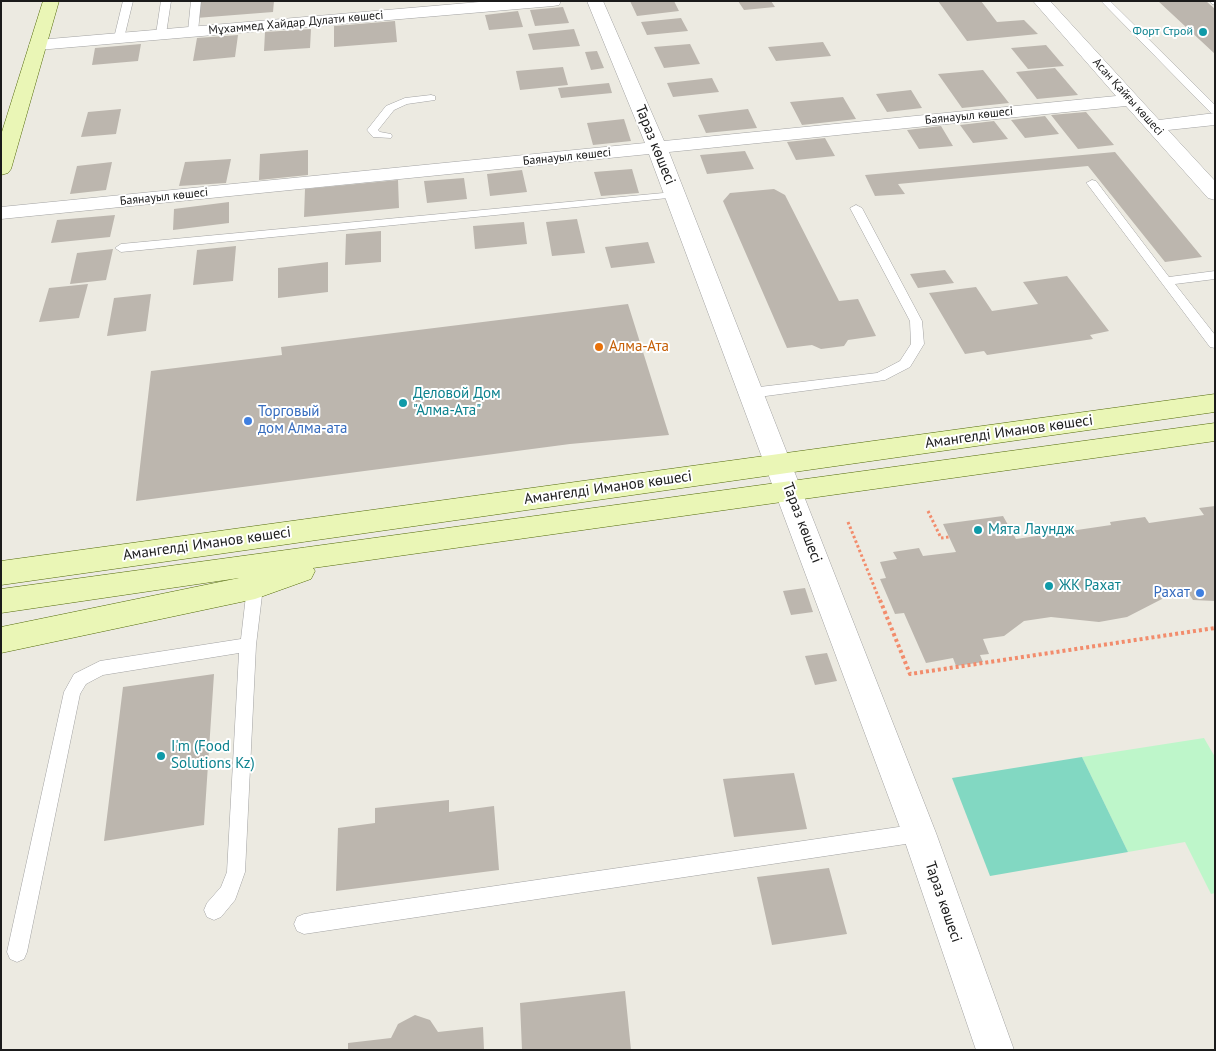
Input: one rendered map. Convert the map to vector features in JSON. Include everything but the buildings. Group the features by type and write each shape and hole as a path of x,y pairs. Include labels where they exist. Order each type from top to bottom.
{"main road":[{"path":"1,169 5,142 51,1"},
{"name":"Амангелді Иманов көшесі","path":"1,573 1215,403"},
{"name":"Амангелді Иманов көшесі","path":"1,601 1215,432"},
{"path":"1,640 255,587 364,549"}],"street":[{"name":"Мұхаммед Хайдар Дулати көшесі","path":"38,45 553,1"},
{"name":"Тараз көшесі","path":"594,1 657,148 789,490 919,834 995,1050"},
{"name":"Асан Қайғы көшесі","path":"1041,1 1215,194"},
{"name":"Баянауыл көшесі","path":"1,213 1132,100"},
{"path":"1155,126 1215,119"}],"lane":[{"path":"120,38 128,1"},
{"path":"161,34 166,1"},
{"path":"193,32 196,1"},
{"path":"1106,1 1215,111"},
{"path":"387,136 377,135 372,130 390,108 404,101 431,98"},
{"path":"1092,184 1215,344"},
{"path":"121,248 674,195"},
{"path":"751,393 880,377 905,364 918,344 916,321 856,208"},
{"path":"1166,281 1215,275"},
{"path":"214,910 228,893 236,872 248,645 255,587"},
{"path":"17,952 72,692 80,679 100,668 248,645"},
{"path":"304,924 919,834"}],"path":[{"path":"928,511 941,538 948,537"},
{"path":"848,522 910,674 1215,628"}],"green space":[{"path":"1204,738 1215,757 1215,893 1211,894 1185,842 1128,852 1082,757"},
{"path":"1082,757 1128,852 990,876 952,778"}],"place":[{"name":"Форт Строй","path":"1203,32"},
{"name":"Алма-Ата","path":"599,347"},
{"name":"Деловой Дом \"Алма-Ата\"","path":"403,403"},
{"name":"Торговый дом Алма-ата","path":"248,421"},
{"name":"Мята Лаундж","path":"978,530"},
{"name":"ЖК Рахат","path":"1049,586"},
{"name":"Рахат","path":"1200,593"},
{"name":"I'm (Food Solutions Kz)","path":"161,756"}]}
